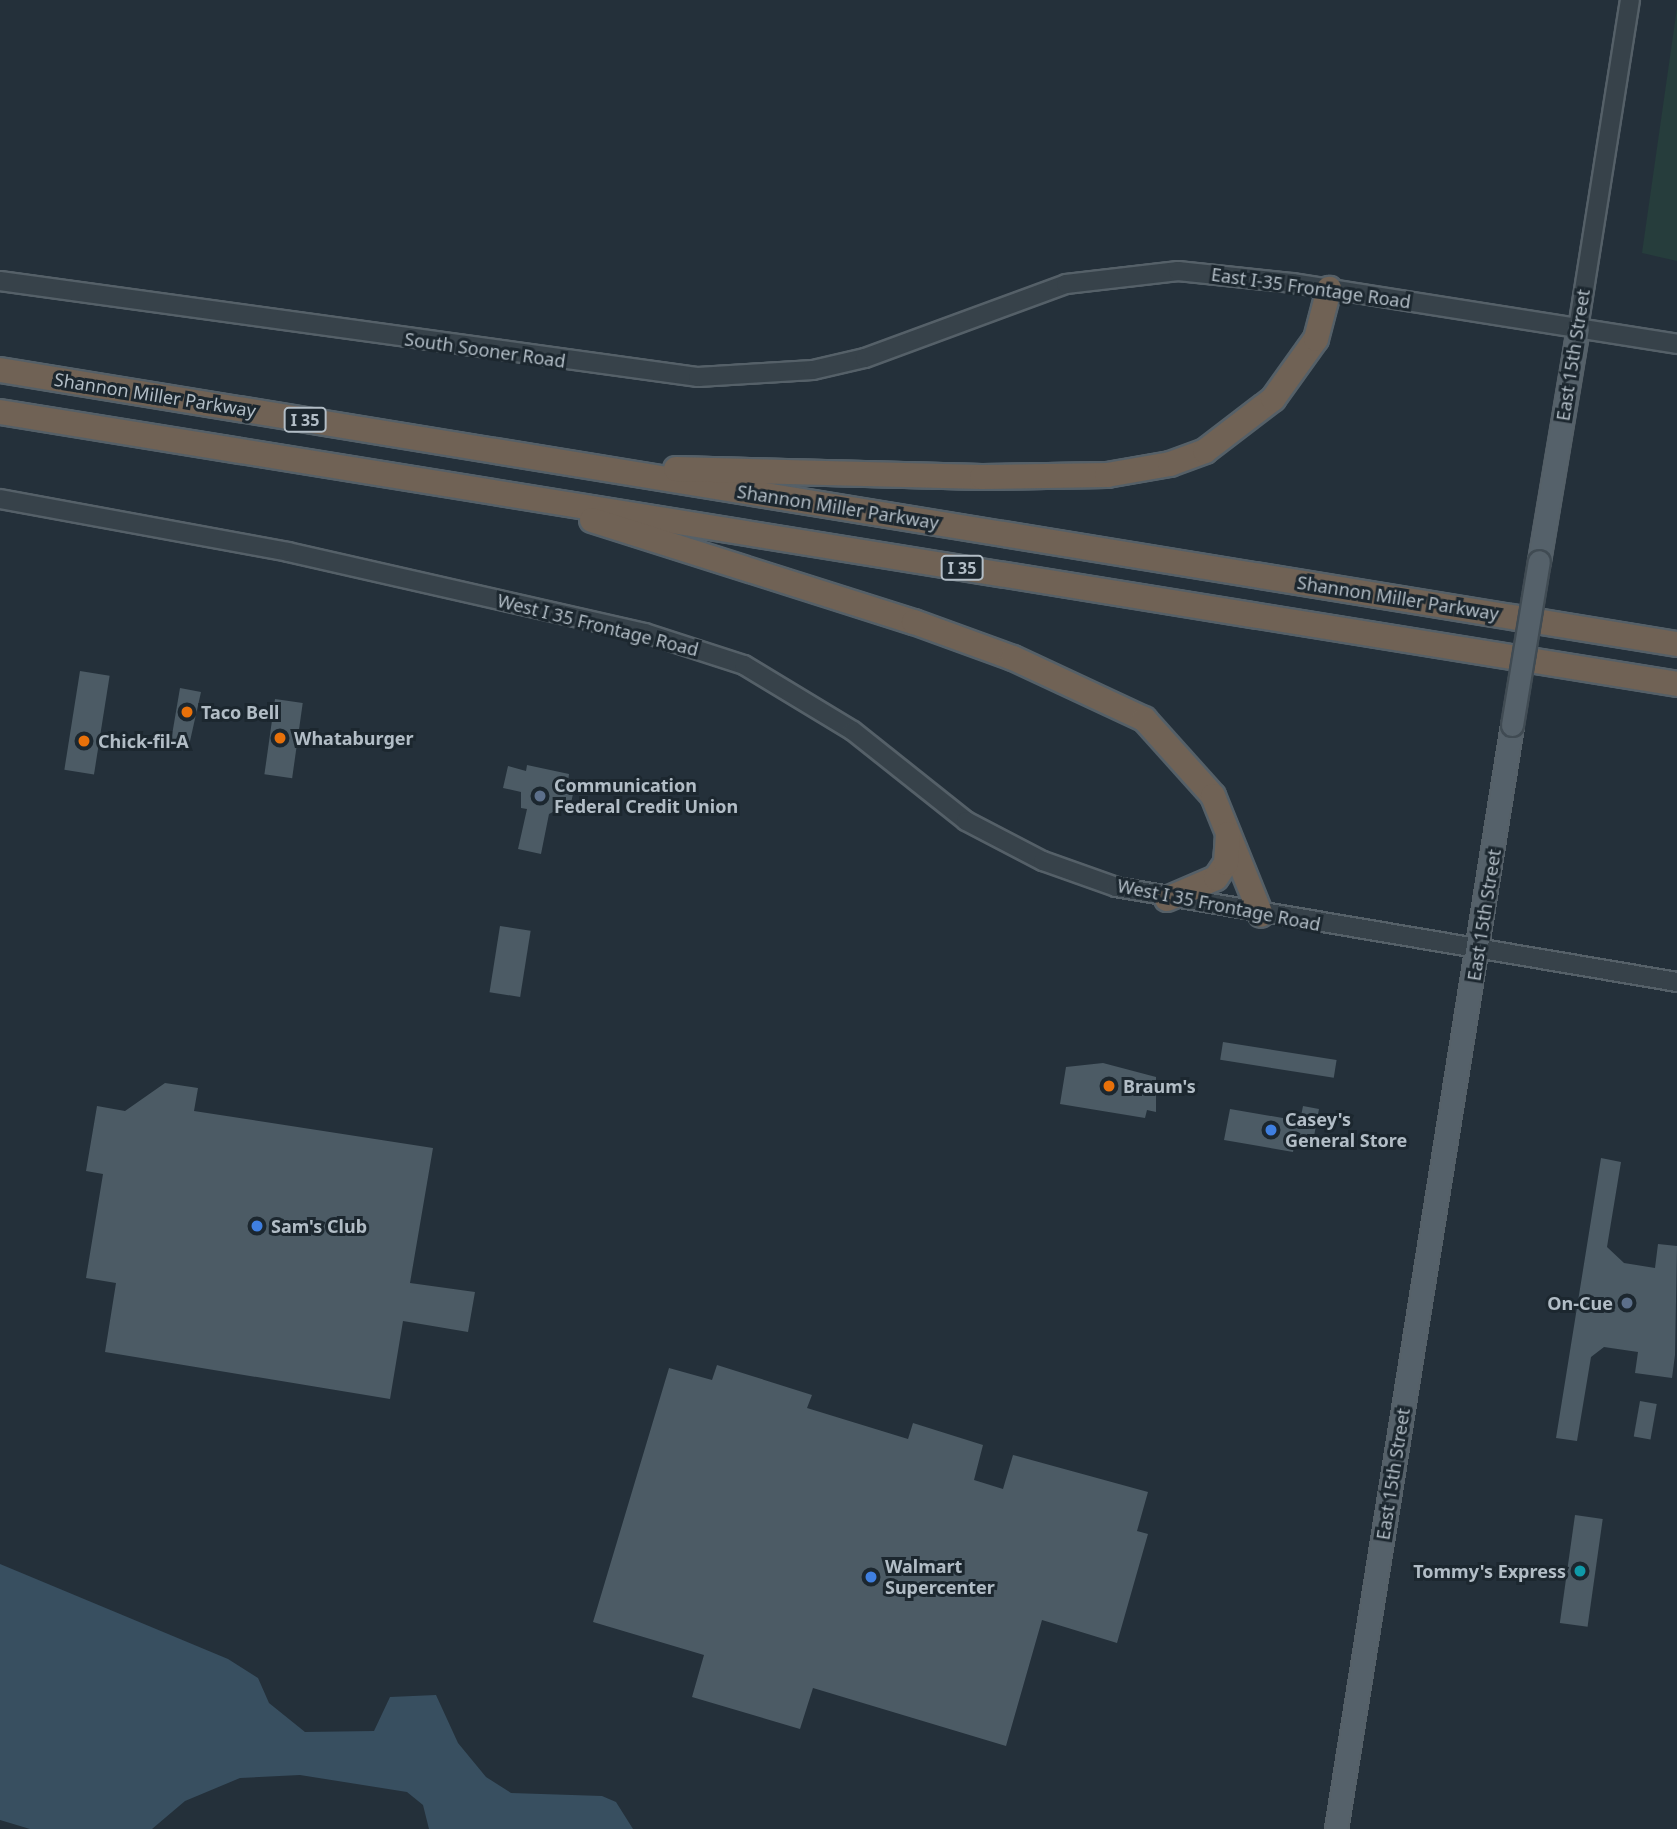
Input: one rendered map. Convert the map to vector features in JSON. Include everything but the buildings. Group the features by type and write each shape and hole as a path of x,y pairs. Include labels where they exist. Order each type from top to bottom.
{"highway":[{"path":"610,469 801,467 982,477 1107,475 1170,464 1205,451 1273,399 1316,339 1329,289"},
{"name":"Shannon Miller Parkway","path":"0,370 1677,644"},
{"name":"I 35","path":"0,412 1677,684"},
{"path":"515,495 914,622 1108,699 1170,741 1213,796 1261,915"},
{"path":"1167,900 1216,878 1226,863 1227,826"}],"main road":[{"name":"East 15th Street","path":"1336,1829 1578,328"}],"street":[{"name":"East 15th Street","path":"1578,328 1630,0"},
{"name":"East I-35 Frontage Road","path":"965,320 1018,298 1119,275 1231,274 1677,344"},
{"name":"South Sooner Road","path":"0,281 698,377 813,370 965,320"},
{"name":"West I 35 Frontage Road","path":"0,499 288,552 645,633 732,660 825,712 967,821 1069,871 1167,900 1677,982"}],"green space":[{"path":"1677,8 1677,261 1642,253"}],"water":[{"path":"0,1564 228,1659 258,1678 269,1703 305,1732 374,1731 390,1697 436,1695 458,1743 486,1777 511,1793 602,1796 616,1802 633,1829 429,1829 423,1805 407,1792 300,1775 240,1778 185,1801 152,1829 30,1829 0,1820"}],"place":[{"name":"Taco Bell","path":"187,712"},
{"name":"Whataburger","path":"280,738"},
{"name":"Chick-fil-A","path":"84,741"},
{"name":"Communication Federal Credit Union","path":"540,796"},
{"name":"Braum's","path":"1109,1086"},
{"name":"Casey's General Store","path":"1271,1130"},
{"name":"Sam's Club","path":"257,1226"},
{"name":"On-Cue","path":"1627,1303"},
{"name":"Tommy's Express","path":"1580,1571"},
{"name":"Walmart Supercenter","path":"871,1577"}]}
